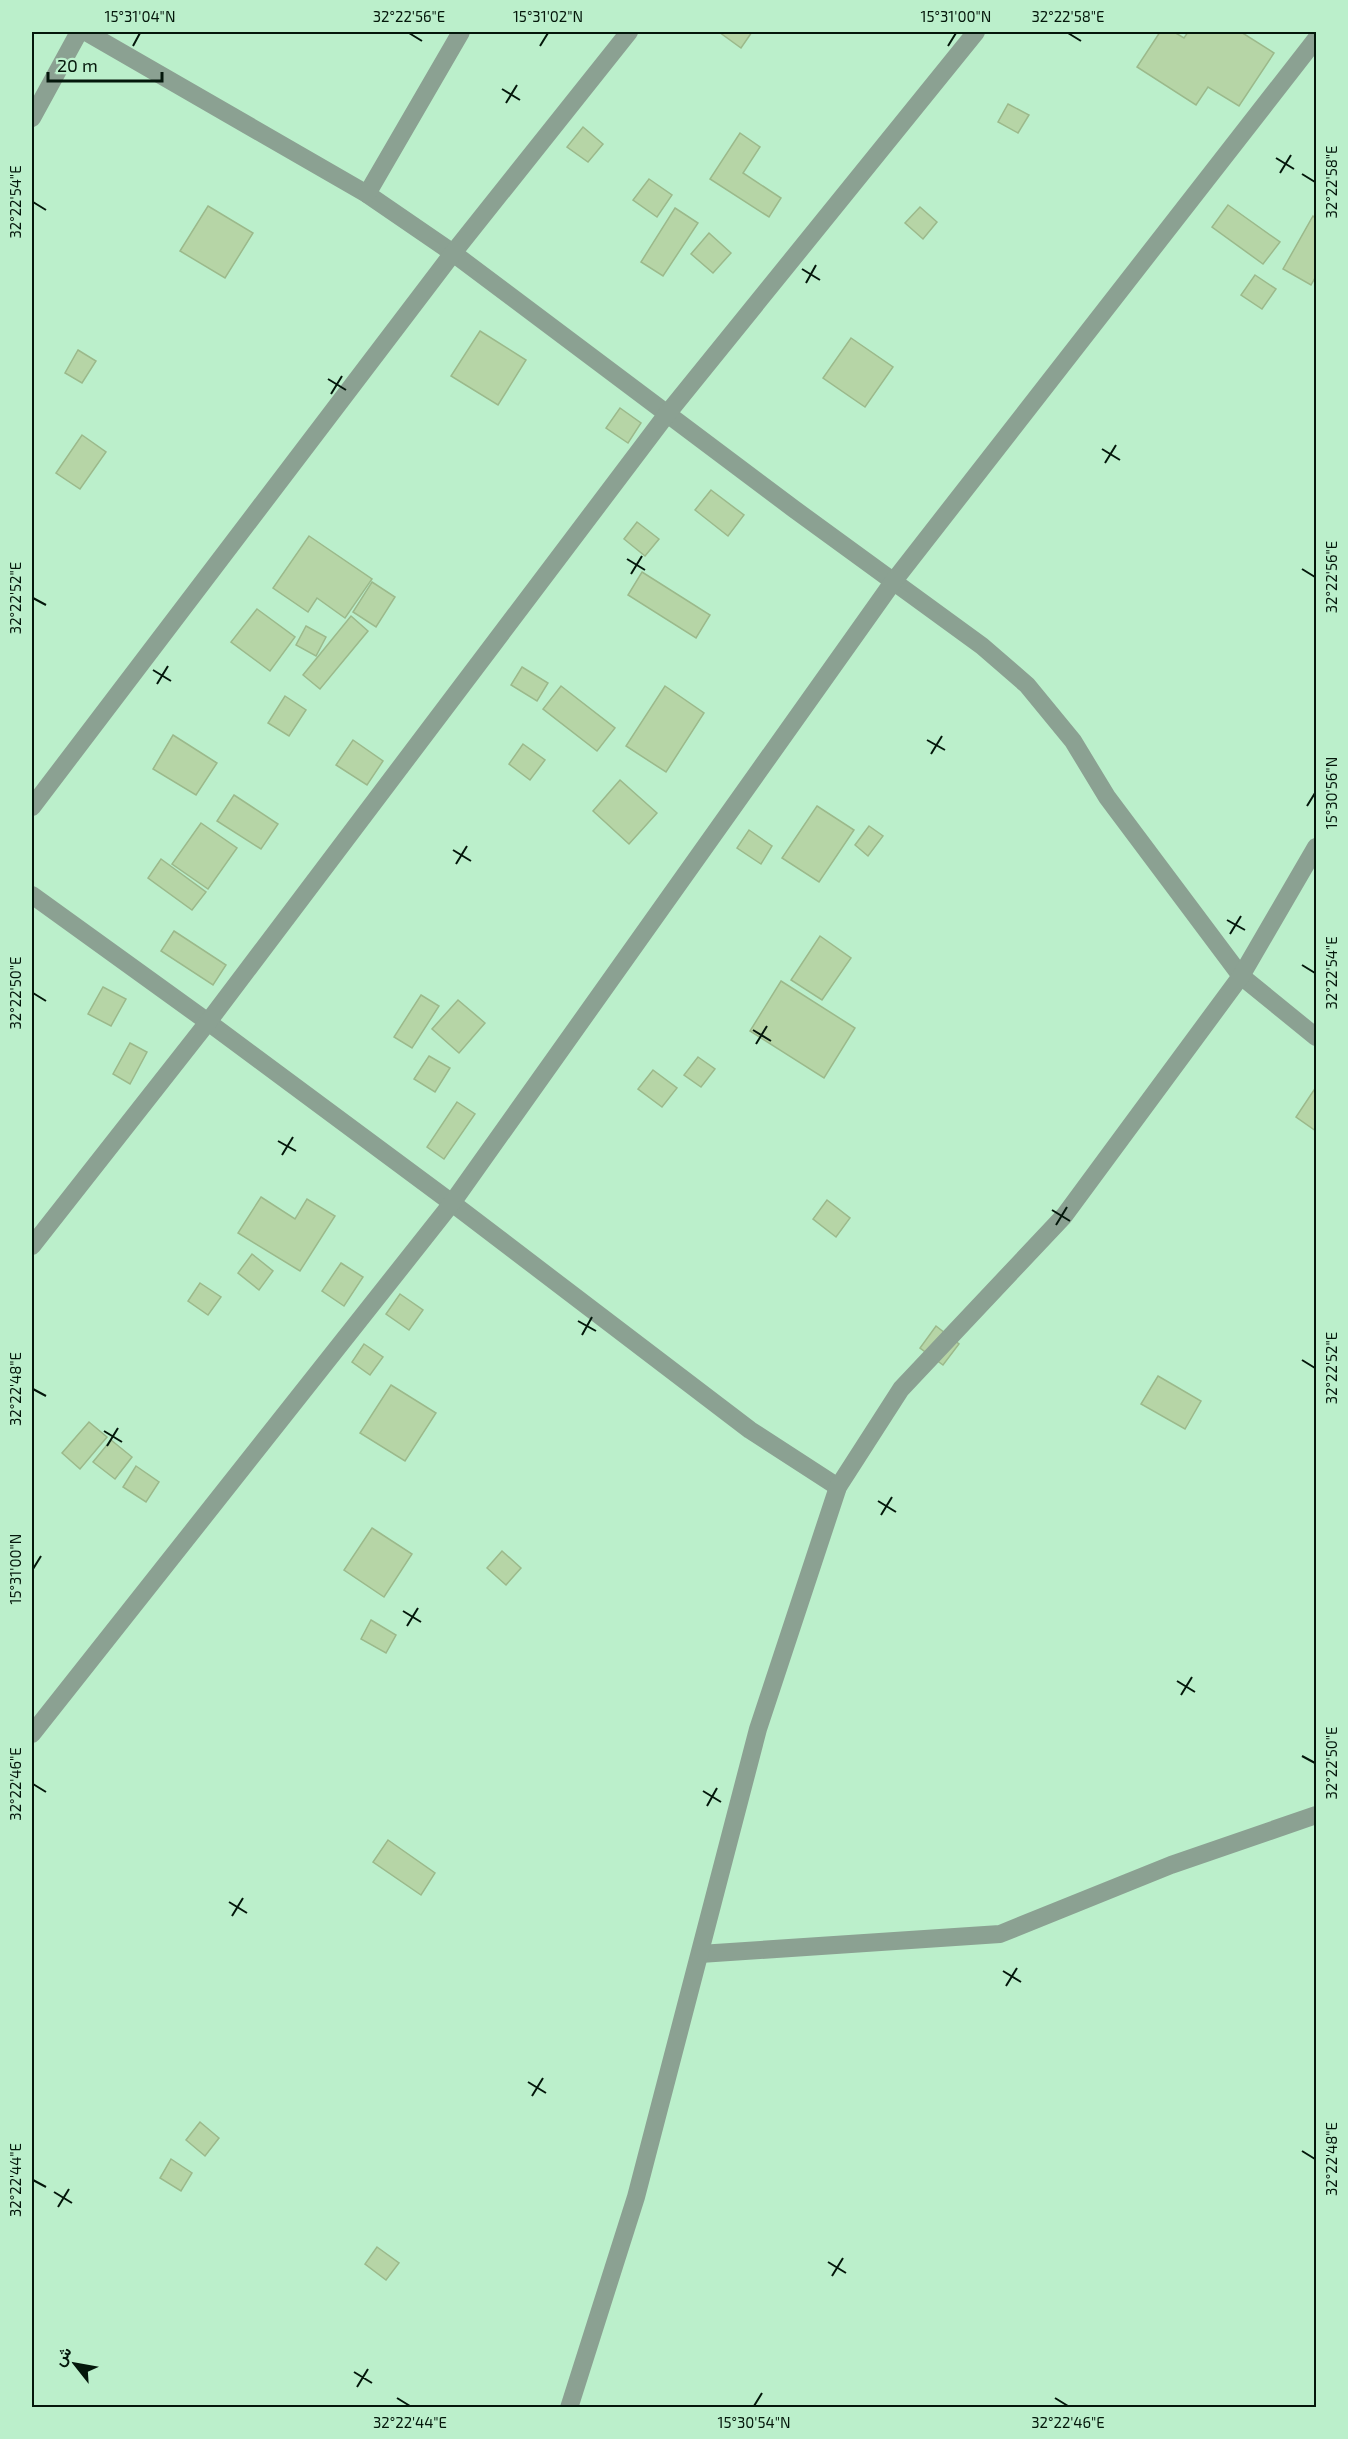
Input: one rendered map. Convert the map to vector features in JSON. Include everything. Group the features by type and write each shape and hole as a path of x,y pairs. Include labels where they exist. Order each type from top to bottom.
{"street":[{"path":"32,118 80,32"},
{"path":"86,32 367,194 453,253 893,582 982,645 1027,685 1073,741 1107,797 1241,976 1317,1037"},
{"path":"367,194 461,32"},
{"path":"32,807 453,253 628,32"},
{"path":"32,1246 208,1022 667,414 976,32"},
{"path":"32,1734 452,1203 893,582 1317,39"},
{"path":"569,2408 636,2197 758,1729 838,1487 901,1389 1064,1216 1241,976 1317,847"},
{"path":"32,895 452,1203 750,1430 838,1487"},
{"path":"700,1954 1000,1934 1171,1865 1317,1815"}],"building":[{"path":"719,32 752,32 741,48"},
{"path":"1160,32 1174,32 1184,38 1188,32 1241,32 1274,53 1239,106 1208,87 1196,105 1137,67"},
{"path":"1008,104 1029,115 1018,133 998,122"},
{"path":"583,127 603,144 588,162 567,147"},
{"path":"740,133 760,147 743,173 781,198 769,217 710,179"},
{"path":"649,179 672,195 657,217 633,200"},
{"path":"1228,205 1280,242 1263,264 1212,227"},
{"path":"208,206 253,233 225,278 180,251"},
{"path":"920,207 937,222 923,239 905,223"},
{"path":"675,208 698,223 663,276 641,262"},
{"path":"1313,216 1316,219 1316,276 1311,285 1283,269"},
{"path":"709,233 731,253 713,273 691,254"},
{"path":"1255,275 1276,289 1262,309 1241,295"},
{"path":"480,331 526,360 498,405 451,376"},
{"path":"851,338 893,367 865,407 823,378"},
{"path":"78,350 96,361 82,383 65,373"},
{"path":"620,408 641,423 628,443 606,428"},
{"path":"82,435 106,452 80,489 56,473"},
{"path":"711,490 744,515 728,536 695,510"},
{"path":"637,522 659,539 645,556 624,539"},
{"path":"309,536 372,579 345,618 317,598 308,612 273,588"},
{"path":"642,572 710,615 696,638 628,595"},
{"path":"372,582 395,597 376,627 353,612"},
{"path":"257,609 295,637 270,671 231,642"},
{"path":"351,616 368,631 320,689 303,675"},
{"path":"306,626 326,637 316,656 296,645"},
{"path":"522,667 548,683 537,701 511,685"},
{"path":"561,686 615,728 597,751 543,709"},
{"path":"665,686 704,713 666,772 626,746"},
{"path":"285,696 306,710 289,736 268,723"},
{"path":"173,735 217,763 196,795 153,769"},
{"path":"353,740 383,761 367,785 336,765"},
{"path":"523,744 545,760 530,780 509,764"},
{"path":"620,780 657,813 629,844 593,811"},
{"path":"234,795 278,824 261,849 217,821"},
{"path":"817,806 854,830 819,882 782,858"},
{"path":"201,823 237,848 208,889 172,864"},
{"path":"869,826 883,836 868,856 855,845"},
{"path":"749,830 772,846 761,864 737,848"},
{"path":"161,859 206,892 192,910 148,878"},
{"path":"174,931 226,965 213,985 161,951"},
{"path":"820,936 851,958 822,1000 791,980"},
{"path":"781,981 855,1028 824,1078 750,1031"},
{"path":"103,987 126,999 111,1026 88,1014"},
{"path":"421,995 439,1006 412,1048 394,1037"},
{"path":"458,1000 485,1023 459,1053 432,1029"},
{"path":"130,1043 147,1052 130,1084 113,1074"},
{"path":"429,1056 450,1068 435,1092 414,1079"},
{"path":"698,1057 715,1069 701,1087 684,1075"},
{"path":"653,1070 677,1088 662,1107 638,1089"},
{"path":"1316,1087 1316,1131 1296,1117"},
{"path":"457,1102 475,1114 444,1159 427,1147"},
{"path":"261,1197 295,1219 307,1199 335,1216 300,1271 238,1233"},
{"path":"827,1200 850,1218 836,1237 813,1219"},
{"path":"252,1254 273,1271 259,1290 238,1273"},
{"path":"341,1263 363,1277 344,1306 322,1291"},
{"path":"200,1283 221,1297 208,1315 188,1301"},
{"path":"400,1294 423,1310 409,1330 386,1314"},
{"path":"936,1326 959,1344 943,1365 920,1348"},
{"path":"364,1344 383,1357 370,1375 352,1362"},
{"path":"1158,1376 1201,1401 1185,1429 1141,1404"},
{"path":"391,1385 436,1413 405,1461 360,1433"},
{"path":"89,1422 107,1437 80,1469 62,1453"},
{"path":"111,1440 132,1457 115,1479 93,1462"},
{"path":"136,1466 159,1482 146,1502 123,1487"},
{"path":"372,1528 412,1554 384,1597 344,1570"},
{"path":"502,1551 521,1568 506,1585 487,1568"},
{"path":"371,1620 396,1635 386,1653 361,1639"},
{"path":"388,1840 435,1873 421,1895 373,1862"},
{"path":"200,2122 219,2138 205,2156 186,2140"},
{"path":"171,2159 192,2173 181,2191 160,2178"},
{"path":"377,2247 399,2263 386,2280 365,2264"}]}
